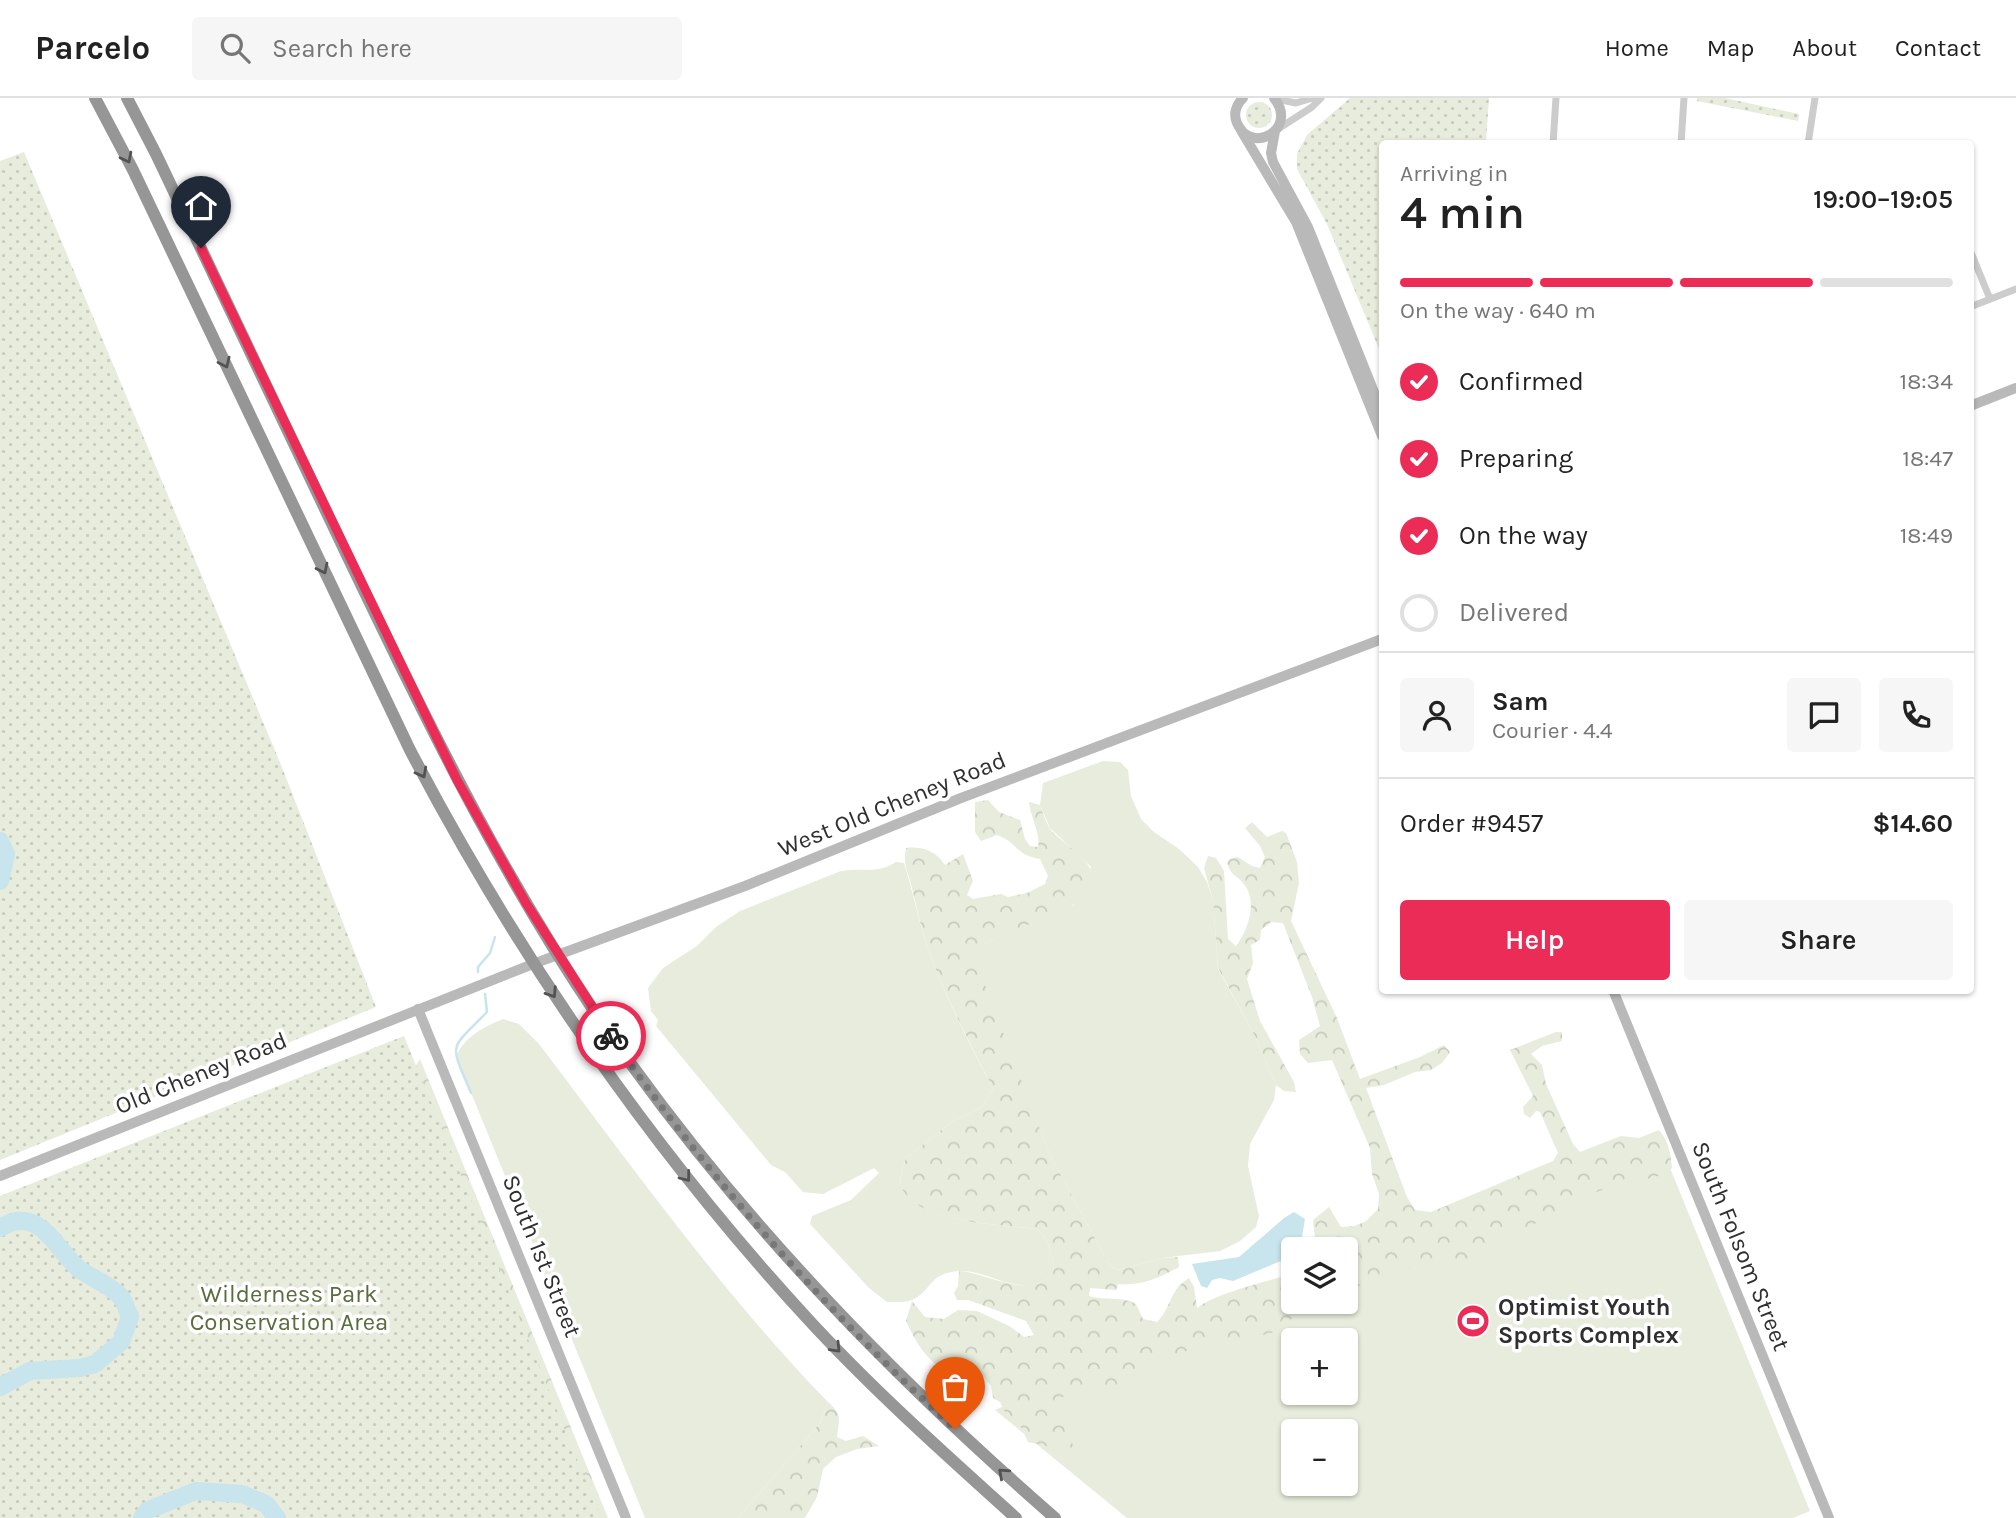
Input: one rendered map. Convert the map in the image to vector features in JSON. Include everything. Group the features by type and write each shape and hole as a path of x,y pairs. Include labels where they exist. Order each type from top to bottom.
{"highway":[{"path":"95,98 133,170 410,750 447,821 533,964 603,1069 652,1135 750,1255 807,1319 866,1378 1016,1518"},
{"path":"127,98 422,712 489,841 558,955 658,1101 767,1235 881,1358 935,1411 1055,1518"}],"street":[{"path":"1274,98 1289,103 1312,98"},
{"path":"1274,98 1281,110 1271,153 1273,162 1308,227 1379,404"},
{"path":"1242,132 1262,138 1312,107 1321,98"},
{"path":"1553,140 1556,98"},
{"path":"1681,140 1684,98"},
{"path":"1809,140 1815,98"},
{"path":"1241,100 1235,118 1296,222 1379,429"},
{"path":"1974,260 1990,299"},
{"path":"1974,305 2016,289"},
{"path":"1974,404 2016,388"},
{"name":"West Old Cheney Road","path":"418,1009 745,886 1048,764 1201,709 1379,640"},
{"name":"South Folsom Street","path":"1615,994 1829,1518"},
{"name":"Old Cheney Road","path":"0,1176 418,1009"},
{"name":"South 1st Street","path":"418,1009 626,1518"}],"green space":[{"path":"1350,98 1489,98 1486,140 1379,140 1379,349 1327,224 1297,169 1297,154 1307,135"},
{"path":"1697,98 1725,98 1799,114 1798,121 1697,101"},
{"path":"1259,102 1268,106 1272,115 1268,124 1259,128 1250,124 1246,115 1250,106"},
{"path":"24,152 281,765 376,1007 0,1160 0,161"},
{"path":"1103,761 1120,762 1128,770 1131,796 1141,819 1198,867 1207,882 1213,901 1218,969 1255,1036 1276,1085 1274,1100 1250,1144 1248,1166 1259,1216 1256,1227 1240,1241 1220,1251 1162,1258 1118,1270 1110,1266 1050,1155 973,956 991,941 1074,905 1091,867 1050,828 1040,805 1043,783"},
{"path":"988,800 999,812 1020,820 1025,839 1030,846 1038,847 1038,836 1029,802 1040,805 1051,830 1083,859 1091,872 1092,878 1087,892 1075,904 1001,936 985,945 974,956 1050,1155 1110,1266 1118,1270 1162,1258 1178,1257 1179,1267 1164,1275 1142,1282 1118,1284 1116,1290 1090,1288 1089,1296 1131,1302 1136,1304 1143,1319 1157,1322 1174,1293 1189,1278 1194,1287 1197,1308 1230,1292 1281,1277 1281,1314 1298,1314 1275,1332 1221,1345 1202,1346 1154,1361 1117,1387 1095,1383 1058,1399 1075,1450 1065,1453 1056,1448 1028,1442 1020,1425 1007,1416 1000,1402 993,1398 991,1386 984,1377 971,1376 957,1380 947,1373 926,1355 906,1321 912,1301 925,1317 944,1319 958,1310 977,1311 1011,1327 1024,1337 1034,1335 1026,1321 968,1300 957,1300 954,1293 958,1286 959,1271 1019,1285 1030,1285 1053,1274 1050,1250 1037,1229 940,1215 908,1198 901,1185 906,1158 953,1121 982,1107 993,1089 931,957 906,867 906,848 928,850 945,865 963,854 973,881 967,895 973,899 1027,893 1045,884 1048,876 1040,859 1025,854 1004,838 997,835 981,841 975,832 975,802"},
{"path":"1252,822 1267,837 1282,831 1286,833 1297,862 1299,883 1291,921 1337,1018 1360,1079 1420,1057 1444,1045 1450,1052 1442,1063 1431,1070 1415,1072 1384,1085 1366,1088 1407,1197 1415,1210 1431,1212 1553,1161 1558,1153 1540,1112 1536,1111 1530,1118 1524,1114 1523,1107 1533,1096 1510,1050 1556,1032 1562,1032 1562,1041 1542,1046 1531,1054 1542,1065 1546,1084 1573,1144 1580,1152 1621,1136 1639,1138 1659,1130 1665,1138 1672,1168 1648,1179 1632,1179 1629,1174 1620,1183 1579,1199 1557,1216 1528,1226 1477,1258 1474,1270 1463,1272 1439,1264 1398,1269 1377,1275 1358,1287 1358,1237 1315,1237 1313,1220 1329,1207 1341,1227 1355,1226 1366,1221 1378,1209 1379,1194 1372,1174 1370,1148 1332,1060 1308,1063 1300,1054 1299,1040 1320,1026 1312,997 1283,923 1271,922 1261,930 1260,940 1251,945 1253,963 1247,979 1260,1021 1294,1082 1296,1092 1284,1091 1276,1085 1255,1036 1218,968 1213,901 1204,868 1208,856 1216,858 1224,871 1228,939 1236,946 1244,932 1251,907 1248,891 1227,863 1238,857 1260,868 1265,857 1260,846 1245,828"},
{"path":"896,862 904,863 923,934 938,974 993,1089 982,1107 953,1121 906,1158 901,1184 908,1197 922,1207 940,1214 961,1220 1037,1229 1048,1244 1053,1262 1053,1274 1041,1282 1018,1285 971,1272 949,1272 936,1278 920,1295 911,1300 887,1302 869,1288 810,1224 812,1216 851,1200 879,1173 874,1168 823,1194 803,1192 785,1172 771,1165 656,1026 658,1020 651,1011 648,988 663,968 697,946 716,927 740,911 841,871 875,870"},
{"path":"503,1019 519,1024 539,1044 714,1273 828,1402 820,1423 738,1518 645,1518 456,1056 475,1033"},
{"name":"Wilderness Park Conservation Area","path":"404,1036 601,1518 0,1518 0,1196"},
{"path":"420,1059 608,1518 560,1518 413,1070"},
{"name":"Optimist Youth Sports Complex","path":"1659,1141 1810,1511 1793,1518 1127,1518 995,1410 1281,1294 1281,1314 1358,1314 1358,1263"},
{"path":"828,1402 838,1414 837,1437 846,1441 863,1436 879,1446 857,1449 836,1457 823,1469 817,1497 805,1518 738,1518 820,1423"}],"water":[{"path":"1294,1212 1305,1219 1302,1237 1281,1237 1281,1261 1233,1281 1220,1278 1212,1280 1207,1288 1201,1286 1192,1264 1239,1257"}],"waterway":[{"path":"0,841 6,854 0,881"},
{"path":"478,972 478,967 490,953 495,937"},
{"path":"471,1093 459,1064 456,1048 465,1034 487,1012 485,994"},
{"path":"0,1228 25,1221 36,1225 79,1269 117,1293 130,1317 121,1342 95,1364 80,1368 30,1371 0,1387"},
{"path":"142,1518 148,1510 196,1491 242,1494 266,1504 277,1518"}],"way so far":[{"path":"611,1036 666,1111 767,1235 881,1358 955,1429"}],"place":[{"name":"Optimist Youth Sports Complex","path":"1473,1321"}],"route":[{"path":"201,248 457,780 526,903 611,1036"}]}
